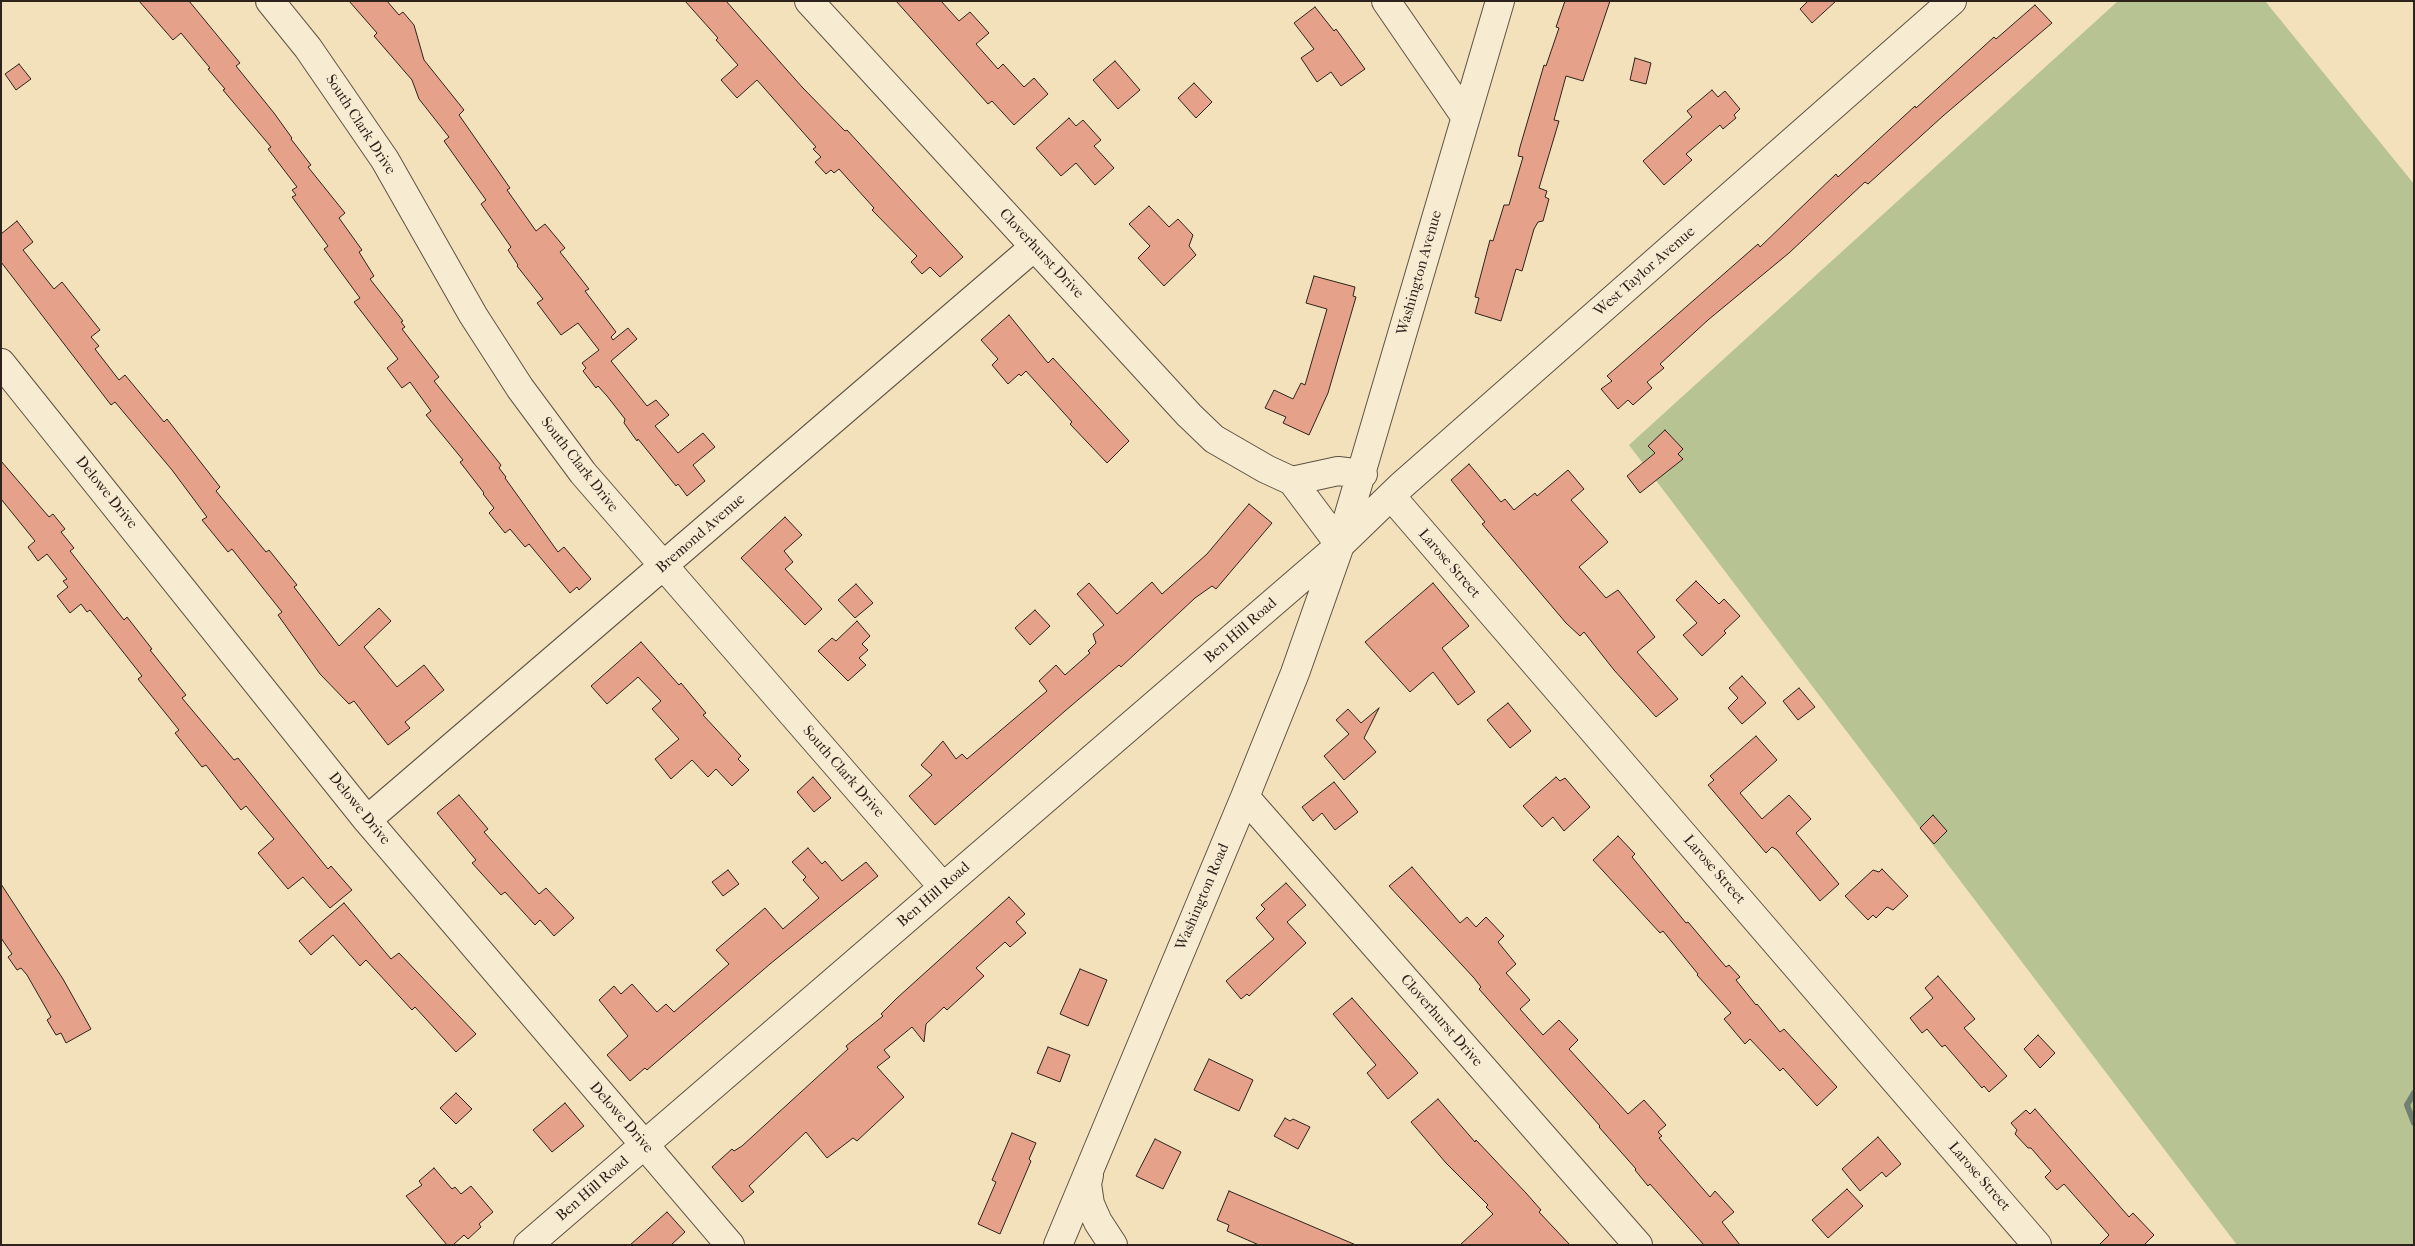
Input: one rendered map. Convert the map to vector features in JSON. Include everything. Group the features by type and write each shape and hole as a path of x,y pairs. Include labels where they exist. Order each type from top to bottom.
{"street":[{"name":"South Clark Drive","path":"270,1 308,48 385,160 473,314 520,388 583,473 943,887"},
{"name":"Cloverhurst Drive","path":"809,1 1189,415 1214,439 1266,469 1292,481 1340,545"},
{"path":"1386,1 1465,116"},
{"name":"Washington Avenue","path":"1340,545 1363,474 1465,116 1500,1"},
{"name":"West Taylor Avenue","path":"1340,545 1391,496 1945,3"},
{"name":"Bremond Avenue","path":"367,820 1034,247"},
{"name":"Delowe Drive","path":"1,363 367,820 730,1245"},
{"path":"1292,481 1338,471 1363,474"},
{"name":"Larose Street","path":"1391,496 2037,1245"},
{"name":"Washington Road","path":"1058,1245 1295,673 1340,545"},
{"name":"Ben Hill Road","path":"528,1245 1340,545"},
{"name":"Cloverhurst Drive","path":"1245,797 1638,1245"},
{"path":"1091,1166 1087,1184 1090,1204 1098,1222 1113,1245"}],"green space":[{"path":"2118,1 2265,1 2414,184 2414,1245 2237,1245 1629,445"}],"building":[{"path":"139,1 189,1 240,63 236,66 274,113 311,165 308,167 345,213 339,218 362,250 359,252 374,276 370,279 403,321 401,322 405,327 402,329 439,377 434,381 501,465 499,468 505,478 558,552 564,547 591,579 579,590 577,587 570,593 529,544 525,547 510,529 505,533 489,513 494,508 460,462 463,460 426,415 431,411 410,382 402,388 387,368 398,359 354,302 360,298 324,249 328,246 292,197 296,195 292,190 297,187 268,149 271,147 223,90 225,89 208,69 210,68 181,33 173,40"},
{"path":"349,1 387,1 399,15 403,12 414,25 424,60 464,110 459,115 510,188 507,190 536,231 545,224 565,248 560,252 589,289 585,291 616,332 611,337 613,340 628,328 637,339 611,361 647,406 656,400 669,415 655,426 678,453 703,433 715,447 693,465 705,481 687,496 678,484 676,486 638,439 637,441 624,423 625,419 607,396 598,386 596,388 583,371 586,368 582,363 599,350 578,323 561,335 537,303 543,299 517,266 508,250 511,247 481,204 486,200 444,141 449,137 419,99 412,80 374,36 377,33"},
{"path":"685,1 726,1 802,87 845,131 847,130 963,257 940,277 930,267 922,274 911,262 917,256 872,210 874,208 839,169 834,173 831,170 826,174 815,162 821,157 813,149 816,147 757,80 737,98 721,80 738,65 716,40 718,38"},
{"path":"896,1 941,1 959,21 970,12 989,33 976,44 998,69 1003,64 1024,87 1034,78 1048,94 1014,125 992,101 988,104"},
{"path":"1565,1 1610,1 1583,81 1566,76 1554,120 1559,121 1539,188 1547,191 1545,197 1549,199 1543,221 1538,222 1534,229 1522,271 1516,269 1501,321 1475,313 1479,298 1475,297 1490,240 1493,241 1504,205 1509,205 1523,157 1518,156 1520,147 1544,65 1546,66 1559,28 1556,27"},
{"path":"1808,1 1836,1 1812,23 1800,9"},
{"path":"2035,5 2052,23 1943,116 1868,184 1865,182 1789,253 1708,320 1660,364 1664,368 1647,382 1652,388 1633,405 1628,400 1618,409 1601,389 1612,381 1607,376 1758,244 1760,247 1836,174 1838,177 1994,37 1996,39"},
{"path":"1315,7 1334,31 1336,29 1365,69 1341,86 1331,72 1317,82 1301,58 1314,49 1294,23"},
{"path":"1635,58 1651,63 1646,84 1630,80"},
{"path":"1115,61 1140,90 1118,109 1093,80"},
{"path":"19,64 31,79 16,90 5,74"},
{"path":"1194,83 1212,102 1196,118 1178,98"},
{"path":"1712,90 1718,97 1725,91 1740,109 1734,115 1736,118 1723,129 1720,125 1686,154 1692,160 1664,185 1643,161 1692,117 1687,111"},
{"path":"1069,118 1076,126 1083,120 1101,140 1094,146 1114,168 1095,185 1076,163 1061,176 1036,148"},
{"path":"1149,206 1169,227 1178,219 1193,235 1189,246 1196,255 1164,286 1138,258 1150,246 1129,224"},
{"path":"17,221 33,242 23,250 54,289 62,282 100,330 91,337 99,346 95,349 119,380 125,375 164,422 167,419 220,487 216,491 266,552 269,550 297,585 294,587 339,646 379,608 391,621 364,647 397,687 424,665 444,690 405,722 410,728 388,745 354,701 349,704 320,674 278,615 282,612 232,549 228,552 202,520 207,517 172,470 115,402 111,405 1,262 1,234"},
{"path":"1314,276 1355,287 1353,296 1356,297 1328,393 1309,435 1283,423 1286,417 1265,408 1274,390 1293,399 1301,383 1305,385 1327,309 1306,303"},
{"path":"1009,315 1048,363 1053,358 1129,441 1107,463 1070,424 1072,422 1026,371 1021,376 1019,374 1008,384 992,365 998,359 981,340"},
{"path":"1665,430 1683,449 1678,454 1683,459 1640,493 1627,476 1655,453 1648,446"},
{"path":"1,461 49,517 53,514 65,529 61,532 74,548 70,551 124,620 127,617 152,649 150,650 186,695 182,698 234,760 238,758 328,869 331,866 352,890 330,908 303,877 288,889 258,853 274,839 246,806 241,810 206,765 202,767 175,733 179,730 138,679 142,676 90,610 87,612 81,604 70,613 57,596 68,587 63,581 67,579 47,554 38,561 28,547 35,541 1,499"},
{"path":"1469,464 1501,502 1505,499 1514,510 1535,493 1537,496 1568,470 1584,489 1571,500 1608,542 1579,567 1606,598 1618,590 1655,637 1637,652 1678,699 1656,717 1614,670 1584,632 1580,636 1566,623 1482,524 1485,522 1451,480"},
{"path":"1249,504 1272,523 1216,589 1212,586 1195,598 1121,667 1119,665 935,825 909,796 932,775 921,765 943,741 956,759 962,754 967,759 1047,691 1039,681 1056,665 1065,675 1090,653 1088,651 1096,643 1093,634 1104,625 1077,594 1089,583 1117,614 1152,582 1162,594 1207,554"},
{"path":"785,517 802,535 784,551 793,562 785,569 822,609 805,625 741,558"},
{"path":"1696,581 1719,604 1724,599 1740,616 1724,631 1726,633 1702,656 1683,635 1697,623 1676,600"},
{"path":"1433,583 1469,626 1442,648 1475,692 1458,705 1433,672 1410,692 1365,642"},
{"path":"856,584 873,603 855,618 838,600"},
{"path":"1035,610 1050,626 1030,645 1015,628"},
{"path":"857,621 870,636 862,644 868,650 859,658 866,665 848,681 818,651 832,638 836,641"},
{"path":"641,642 679,685 681,683 706,713 703,715 741,756 738,759 749,770 732,786 716,769 708,777 692,760 671,779 655,759 679,739 652,709 661,701 638,677 607,704 591,686"},
{"path":"1742,676 1766,703 1742,724 1728,708 1738,698 1729,688"},
{"path":"1799,688 1815,707 1798,720 1783,701"},
{"path":"1508,703 1531,731 1510,748 1487,720"},
{"path":"1379,708 1364,738 1376,752 1344,780 1324,756 1349,734 1336,720 1348,709 1361,723"},
{"path":"1756,736 1777,760 1740,793 1762,819 1789,795 1811,819 1796,833 1839,884 1820,901 1777,850 1772,847 1766,853 1708,785 1714,780 1710,776"},
{"path":"813,777 831,798 814,812 797,792"},
{"path":"1556,777 1560,781 1565,778 1590,807 1564,831 1553,817 1542,827 1523,806"},
{"path":"1334,782 1358,812 1335,830 1322,813 1313,821 1302,807"},
{"path":"459,795 488,829 484,832 539,894 546,888 574,918 554,936 540,920 535,925 505,892 501,895 472,863 476,860 437,813"},
{"path":"1933,815 1947,831 1934,844 1920,828"},
{"path":"1618,836 1635,854 1632,857 1686,923 1688,922 1726,967 1729,965 1740,977 1736,980 1756,1005 1780,1032 1784,1029 1837,1087 1817,1106 1783,1068 1780,1071 1750,1039 1745,1044 1724,1019 1731,1013 1697,975 1663,931 1660,933 1593,860"},
{"path":"808,848 822,864 825,861 842,881 866,862 878,876 770,964 647,1070 645,1068 630,1081 607,1055 628,1036 599,1000 614,986 621,994 632,984 657,1012 666,1004 674,1012 729,964 716,950 765,908 783,929 819,898 803,880 806,877 792,862"},
{"path":"1412,867 1460,923 1467,917 1476,927 1486,917 1504,936 1498,942 1516,964 1506,973 1530,1000 1520,1009 1543,1035 1559,1020 1578,1040 1569,1049 1628,1114 1644,1100 1666,1125 1658,1132 1662,1136 1659,1138 1710,1197 1715,1191 1734,1212 1722,1222 1740,1245 1704,1245 1650,1184 1648,1186 1600,1126 1479,989 1481,987 1474,978 1389,886"},
{"path":"1882,869 1908,896 1893,910 1887,907 1876,918 1873,915 1868,920 1845,896 1873,870 1879,872"},
{"path":"728,870 739,884 723,896 712,882"},
{"path":"1286,883 1306,905 1287,922 1306,943 1249,996 1247,994 1241,999 1226,981 1274,939 1256,918 1265,909 1261,905"},
{"path":"1,884 63,979 91,1029 66,1043 61,1033 56,1035 47,1020 51,1017 27,975 21,968 17,970 8,957 12,954 1,938"},
{"path":"1009,897 1025,914 1016,922 1026,933 1010,947 1005,942 976,968 984,976 947,1010 944,1007 926,1024 924,1042 912,1027 884,1050 890,1057 877,1067 904,1097 857,1141 853,1138 827,1158 806,1132 749,1186 754,1192 742,1202 712,1167 732,1149 734,1151 742,1146 848,1049 846,1046 883,1016 881,1014 897,998"},
{"path":"344,903 391,959 399,953 476,1034 456,1052 415,1007 412,1010 366,960 360,966 333,935 311,955 299,941"},
{"path":"1080,969 1107,980 1088,1026 1060,1014"},
{"path":"1938,976 1975,1019 1964,1028 2007,1076 1989,1092 1984,1086 1982,1088 1945,1045 1942,1047 1927,1029 1922,1033 1910,1018 1933,998 1925,988"},
{"path":"1352,998 1418,1073 1388,1099 1367,1073 1376,1065 1333,1014"},
{"path":"2038,1035 2055,1053 2040,1068 2024,1049"},
{"path":"1048,1047 1070,1055 1060,1082 1037,1073"},
{"path":"1209,1059 1253,1080 1239,1111 1194,1090"},
{"path":"456,1093 472,1109 456,1124 440,1108"},
{"path":"1438,1099 1475,1142 1476,1140 1526,1193 1541,1210 1539,1212 1570,1245 1460,1245 1493,1214 1486,1207 1488,1205 1446,1163 1411,1122"},
{"path":"565,1103 584,1126 552,1152 533,1130"},
{"path":"2035,1109 2129,1217 2133,1213 2154,1235 2144,1245 2099,1245 2109,1235 2064,1184 2057,1190 2045,1177 2051,1171 2031,1148 2028,1148 2015,1134 2017,1130 2011,1123 2026,1110 2030,1114"},
{"path":"1285,1118 1290,1121 1293,1119 1310,1127 1298,1149 1274,1136"},
{"path":"1012,1133 1036,1143 1029,1159 1031,1161 1000,1234 978,1224 996,1182 992,1180"},
{"path":"1878,1137 1901,1164 1886,1177 1882,1172 1860,1191 1842,1169"},
{"path":"1155,1139 1181,1152 1163,1189 1136,1176"},
{"path":"434,1168 452,1189 455,1187 461,1194 471,1186 493,1212 479,1224 481,1227 468,1239 464,1235 453,1245 447,1245 406,1196 422,1185 419,1181"},
{"path":"1847,1189 1863,1206 1828,1238 1812,1220"},
{"path":"1229,1191 1356,1245 1259,1245 1227,1231 1229,1225 1217,1220"},
{"path":"667,1212 685,1232 671,1245 630,1245"}],"waterway":[{"path":"2414,1093 2407,1105 2414,1123"}]}
